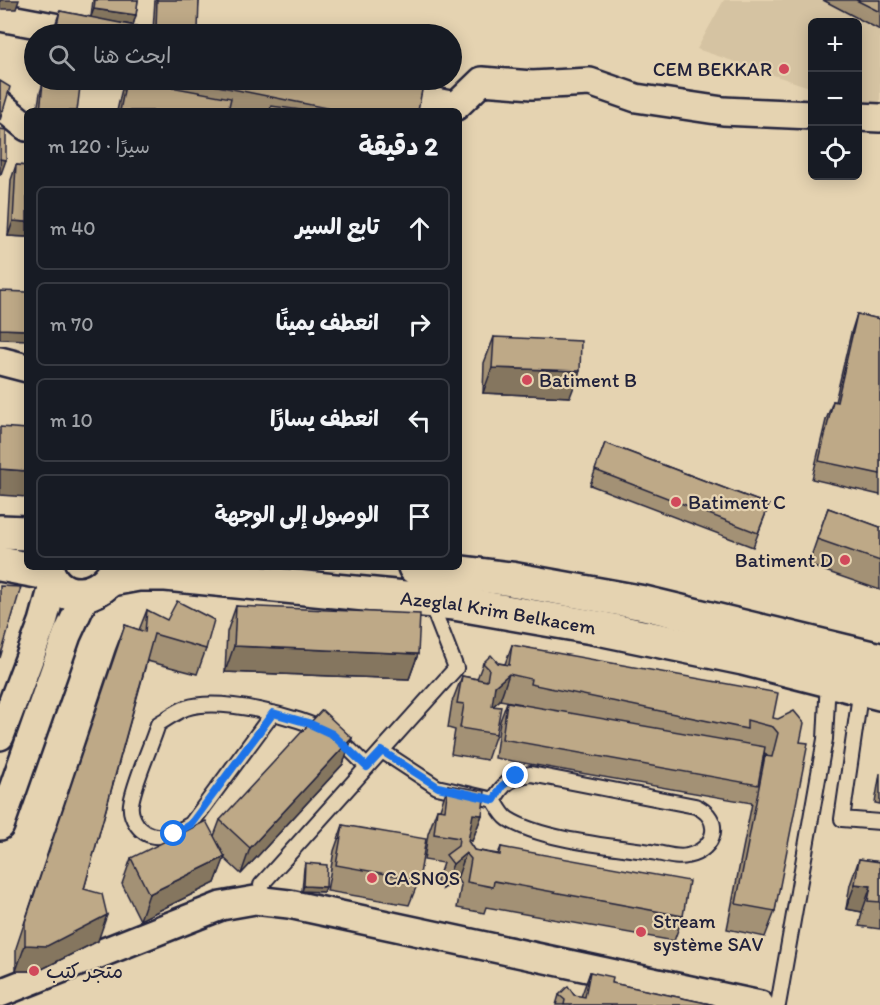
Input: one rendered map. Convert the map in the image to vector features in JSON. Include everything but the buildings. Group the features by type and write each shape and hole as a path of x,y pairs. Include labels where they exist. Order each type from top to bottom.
{"main road":[{"path":"0,532 24,533"},
{"path":"0,564 24,569"},
{"path":"29,570 49,574 72,593 105,580"},
{"path":"439,570 511,579 644,603 880,660"},
{"name":"Azeglal Krim Belkacem","path":"105,580 138,574 166,574 430,601 598,628 743,658 870,691"}],"street":[{"path":"0,17 37,24"},
{"path":"374,90 456,106 482,81 532,85 590,82 636,98 723,111 808,115"},
{"path":"0,105 24,124"},
{"path":"862,117 880,118"},
{"path":"0,361 24,367"},
{"path":"0,736 43,622 49,574"},
{"path":"0,826 67,635 105,580"},
{"path":"0,993 221,906 255,900 289,904 760,1005"}],"lane":[{"path":"261,885 456,668 430,601"},
{"path":"778,1005 825,739 828,680"},
{"path":"870,691 842,819 880,822"},
{"path":"273,713 191,824 174,834 155,837 142,831 133,820 131,804 158,724 186,708 212,704 273,713 308,723 332,734 367,767"},
{"path":"382,751 438,787 494,800 506,818 529,829 596,843 686,857 703,850 712,838 713,821 706,811 695,806 531,774 516,776 502,786 494,800"}],"shaded area":[{"name":"CEM BEKKAR","path":"724,0 880,0 880,103 862,101 862,18 808,18 808,87 697,49"}],"place":[{"name":"CEM BEKKAR","path":"784,69"},
{"name":"Batiment B","path":"527,380"},
{"name":"Batiment C","path":"676,502"},
{"name":"Batiment D","path":"845,560"},
{"name":"CASNOS","path":"372,878"},
{"name":"Stream système SAV","path":"641,932"},
{"name":"متجر كتب","path":"34,971"}],"route":[{"path":"174,834 191,824 273,713 308,723 332,734 367,767 382,751 438,787 494,800 502,786 516,776"}]}
